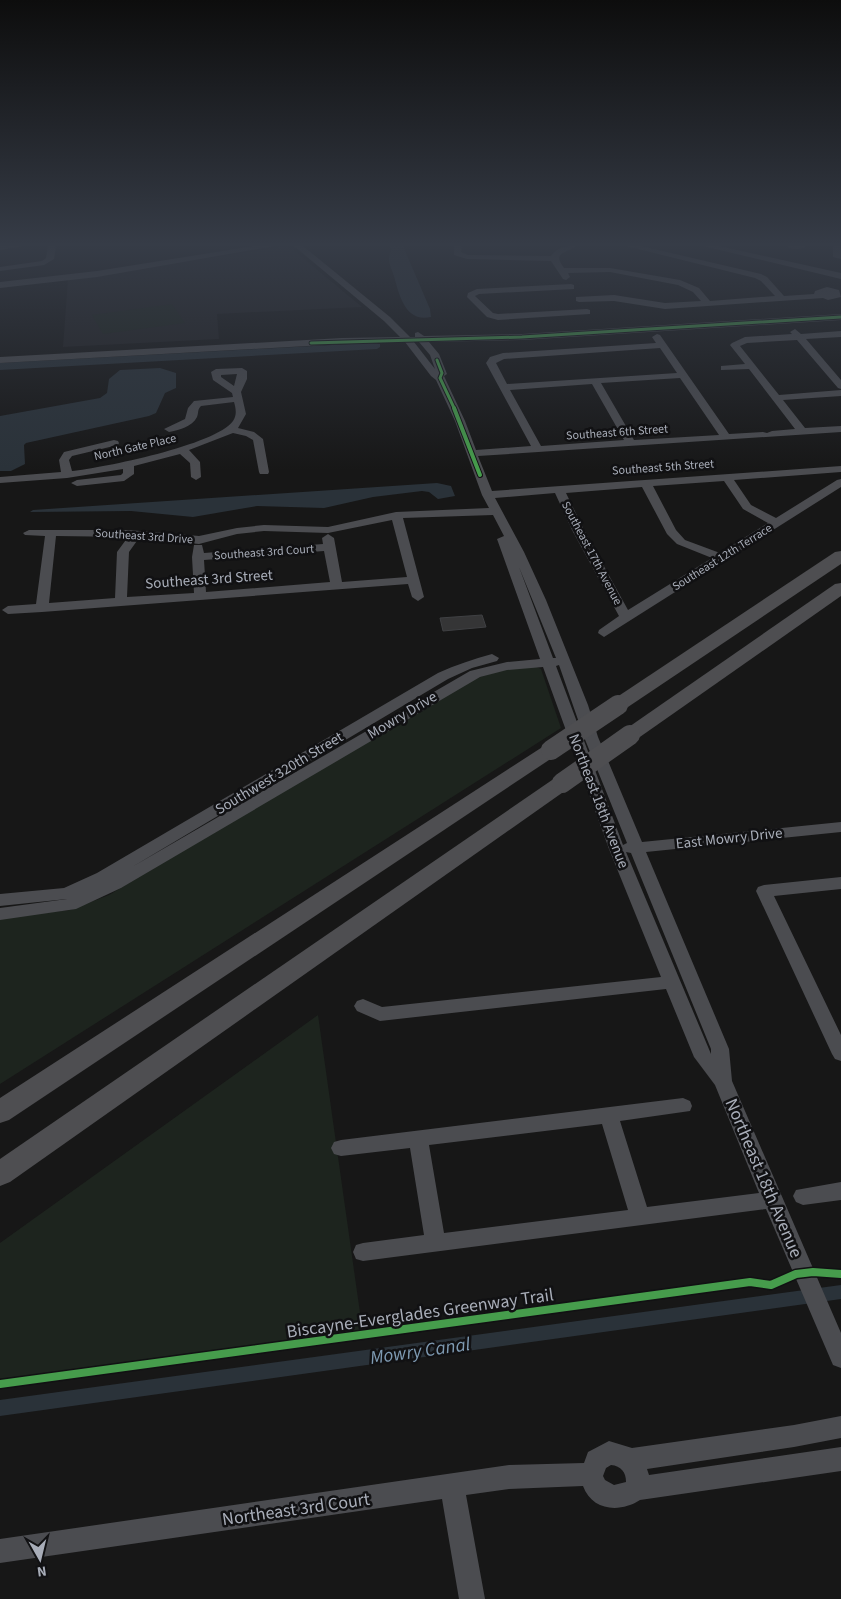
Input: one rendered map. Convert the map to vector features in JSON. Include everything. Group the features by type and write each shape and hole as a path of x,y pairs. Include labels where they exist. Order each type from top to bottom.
{"highway":[{"path":"0,1112 551,750 841,556"},
{"path":"0,1174 841,588"},
{"path":"0,1184 58,1134"}],"street":[{"name":"Northeast 18th Avenue","path":"389,321 406,338 434,374 440,378 460,421 492,503 512,567 617,849 703,1058 723,1081"},
{"name":"Northeast 18th Avenue","path":"398,321 421,338 430,348 442,373 440,378"},
{"path":"542,321 596,325 610,336 618,348"},
{"path":"593,321 600,337 608,349"},
{"path":"0,355 406,338 503,338 596,325 733,321"},
{"path":"784,321 841,386"},
{"path":"802,431 735,345 744,340 841,334"},
{"path":"656,335 726,437"},
{"path":"538,449 491,363 496,357 663,345"},
{"path":"0,360 219,346"},
{"path":"416,350 430,348"},
{"path":"724,368 751,366"},
{"path":"505,387 683,375"},
{"path":"595,381 631,443"},
{"path":"777,398 841,393"},
{"path":"169,429 191,420 194,406 198,403 237,395 240,418 231,429 250,434 258,439 264,472"},
{"name":"North Gate Place","path":"0,480 67,475 128,465 182,450 231,429"},
{"name":"Southeast 6th Street","path":"472,454 841,429"},
{"path":"67,475 64,460 68,454 78,450 114,443"},
{"path":"182,450 195,462 196,477"},
{"path":"43,477 43,485 115,480 128,475 128,465"},
{"name":"Southeast 5th Street","path":"492,503 559,489 841,469"},
{"path":"726,476 748,507 776,522"},
{"path":"645,482 671,532 681,542 722,558"},
{"name":"Southeast 12th Terrace","path":"604,633 626,617 841,482"},
{"name":"Southeast 17th Avenue","path":"559,489 578,530 626,617"},
{"name":"Northeast 18th Avenue","path":"492,503 529,575 562,656 591,737 720,1049 723,1081 772,1200 841,1358"},
{"name":"Southeast 3rd Drive","path":"29,533 136,534 200,540 222,534 257,529 294,528 327,530 401,514 492,503"},
{"path":"401,514 418,597"},
{"path":"327,530 337,586"},
{"path":"42,608 51,533"},
{"path":"121,602 123,552 136,534"},
{"path":"200,540 198,544 200,596"},
{"name":"Southeast 3rd Court","path":"198,557 330,547"},
{"name":"Southeast 3rd Street","path":"8,610 414,580"},
{"name":"Southwest 320th Street","path":"0,900 67,893 103,877 449,672 500,656 546,657"},
{"name":"Mowry Drive","path":"0,914 40,910 76,903 115,884 466,678 499,667 546,657 562,656"},
{"name":"East Mowry Drive","path":"617,849 841,827"},
{"path":"841,883 764,891 841,1054"},
{"path":"364,1006 380,1014 671,982"},
{"path":"341,1148 683,1106"},
{"path":"609,1115 640,1217"},
{"path":"418,1139 436,1243"},
{"path":"803,1196 841,1191"},
{"path":"364,1252 772,1200"},
{"path":"630,1460 794,1436 841,1427"},
{"path":"635,1489 638,1475 630,1460 617,1453 602,1455 596,1460 592,1474 598,1489 610,1498 624,1497 635,1489 841,1459"},
{"name":"Northeast 3rd Court","path":"0,1552 509,1477 592,1474"},
{"path":"452,1486 472,1599"}],"shaded area":[{"path":"65,321 218,321 219,339 63,347"},
{"path":"95,321 183,321 185,323 103,334"},
{"path":"369,343 380,344 380,347 377,349 0,370 0,363"},
{"path":"160,368 176,373 176,388 165,393 156,413 26,443 24,445 25,464 11,471 0,471 0,416 100,398 107,393 109,379 120,370"},
{"path":"437,483 451,486 455,496 438,499 429,492 422,491 373,497 324,508 257,506 193,517 131,511 30,512 33,510"},
{"path":"534,666 541,669 561,728 0,1084 0,918 70,910 109,895 468,681 505,669"},
{"path":"318,1015 363,1334 0,1379 0,1243"}],"building":[{"path":"482,615 486,627 443,631 440,618"}],"waterway":[{"name":"Mowry Canal","path":"0,1408 841,1292"}],"cycle path":[{"path":"311,343 522,337 783,321"},
{"path":"437,360 442,373 440,378 460,421 480,475"},
{"name":"Biscayne-Everglades Greenway Trail","path":"0,1384 750,1282 771,1285 796,1274 813,1272 841,1274"}]}
